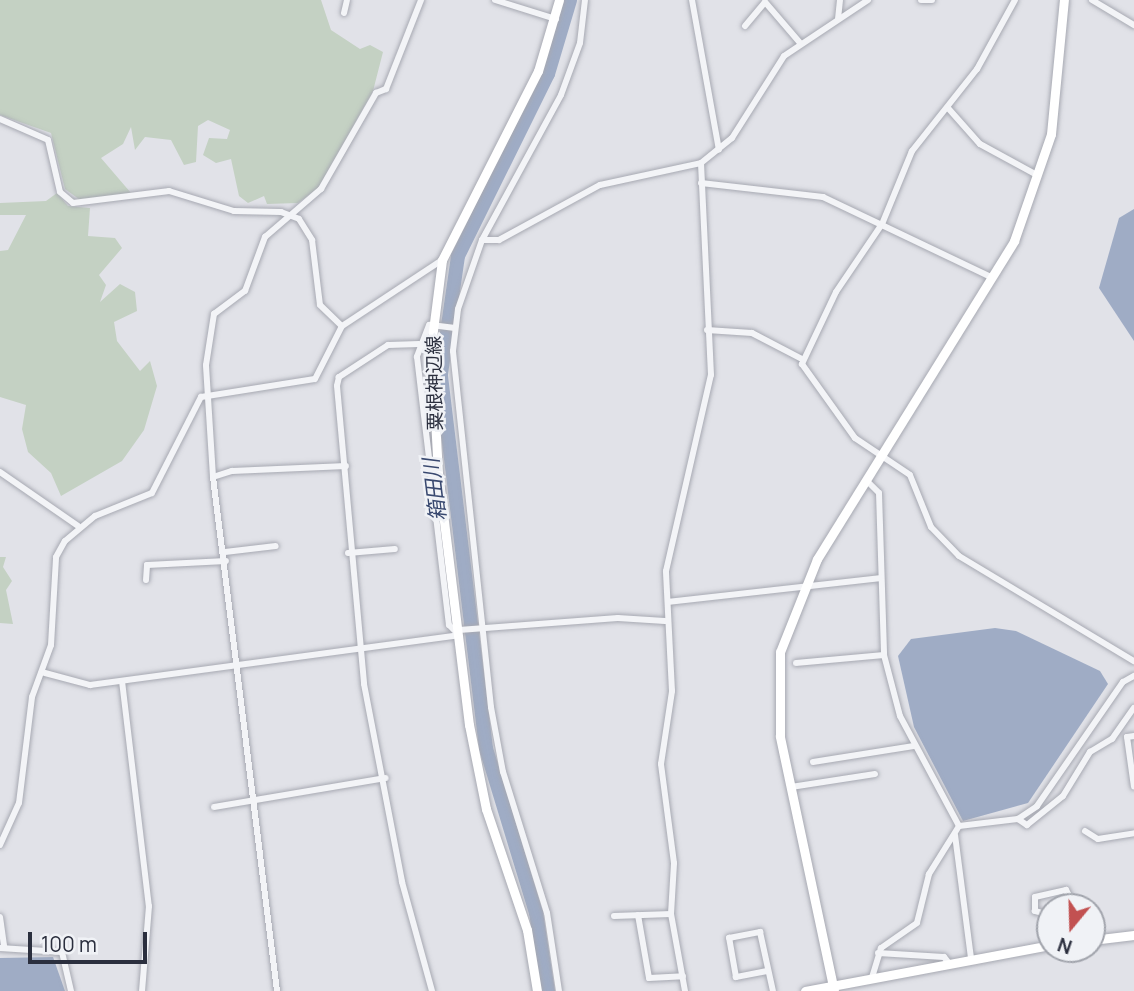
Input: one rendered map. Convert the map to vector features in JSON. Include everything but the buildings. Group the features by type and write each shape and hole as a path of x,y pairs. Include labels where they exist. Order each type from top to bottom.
{"main road":[{"name":"粟根神辺線","path":"537,991 527,930 480,782 438,474 433,325 442,260 538,71 556,19 559,0"},
{"path":"834,988 791,787 778,682 800,591 1014,241 1051,134 1064,0"},
{"path":"1106,937 1134,935"},
{"path":"806,991 834,988 948,962 1036,947"}],"street":[{"path":"344,13 346,0"},
{"path":"277,991 257,799 213,477 206,395 214,314 245,291 265,237 321,189 376,93 386,89 419,0"},
{"path":"495,0 556,19"},
{"path":"559,991 547,913 503,772 481,627 455,397 455,327 482,240 561,95 580,43 586,0"},
{"path":"692,0 719,150"},
{"path":"838,19 840,0"},
{"path":"482,240 499,240 600,185 701,163 719,150 742,124 763,82 801,44 868,0"},
{"path":"921,0 932,0"},
{"path":"1015,0 948,108 912,151 882,224 836,292 802,359 805,372 855,438 910,475 931,527 959,556 1134,661"},
{"path":"1092,0 1134,24"},
{"path":"745,26 765,2 801,44"},
{"path":"948,108 980,144 1037,176"},
{"path":"0,119 48,140 61,192 73,203 169,191 234,211 290,214 312,240 320,305 342,326"},
{"path":"685,991 671,914 674,863 662,764 672,691 665,621 668,602 666,570 683,519 711,375 701,163"},
{"path":"701,183 823,197 991,277"},
{"path":"206,395 303,384 324,374 342,326 442,260"},
{"path":"455,327 433,325 419,344 449,625 459,633"},
{"path":"707,330 752,333 802,359"},
{"path":"336,379 388,345 419,344"},
{"path":"324,374 336,379"},
{"path":"336,379 346,466 348,553 363,648 371,724 386,778 402,882 432,991"},
{"path":"0,845 19,803 32,697 46,673 56,557 78,526 152,493 206,395"},
{"path":"213,477 291,466 303,471 346,466"},
{"path":"0,472 78,526"},
{"path":"866,480 879,493 884,655 914,746 959,826 956,835 929,874 917,923 878,953 872,978"},
{"path":"146,580 146,565 225,556 276,546"},
{"path":"348,553 394,549"},
{"path":"668,602 800,591 881,578"},
{"path":"46,673 89,685 363,648 481,627 547,627 618,618 665,621"},
{"path":"796,663 884,655"},
{"path":"959,826 1018,819 1045,796 1122,682 1134,676"},
{"path":"122,681 149,906 142,991"},
{"path":"1018,819 1027,825 1063,796 1090,752 1112,739 1134,708"},
{"path":"1134,736 1127,737 1134,788"},
{"path":"813,762 914,746"},
{"path":"791,787 875,774"},
{"path":"214,807 386,778"},
{"path":"1085,831 1098,839 1134,834"},
{"path":"956,835 971,958"},
{"path":"614,916 671,914"},
{"path":"638,915 649,978 683,976"},
{"path":"0,917 2,947 62,952 71,991"},
{"path":"767,971 736,977 729,938 760,932 773,991"},
{"path":"878,953 944,957 948,962"}],"green space":[{"path":"0,0 321,0 331,30 360,49 370,45 383,52 373,91 318,188 298,203 267,204 264,196 248,203 239,196 231,159 216,163 203,155 209,138 227,139 230,130 208,120 198,126 196,162 184,165 171,140 145,137 135,150 131,127 123,144 101,158 131,193 83,202 65,189 51,133 0,115"},
{"path":"57,193 68,206 90,208 88,236 115,238 122,248 99,275 106,285 100,302 120,284 135,292 137,311 114,322 117,341 140,371 150,361 157,386 144,430 122,461 61,496 51,473 28,452 22,429 26,405 0,397 0,251 8,250 26,215 0,215 0,203 46,201"},
{"path":"0,557 6,557 3,567 12,581 6,590 13,624 0,623"}],"water":[{"path":"1134,209 1134,341 1099,288 1119,218"},
{"path":"995,628 1016,631 1100,671 1108,684 1028,803 963,821 914,727 898,656 911,639"},
{"path":"53,957 65,991 0,991 0,958"}],"waterway":[{"name":"箱田川","path":"548,991 536,913 486,748 441,374 458,256 548,74 570,0"}]}
